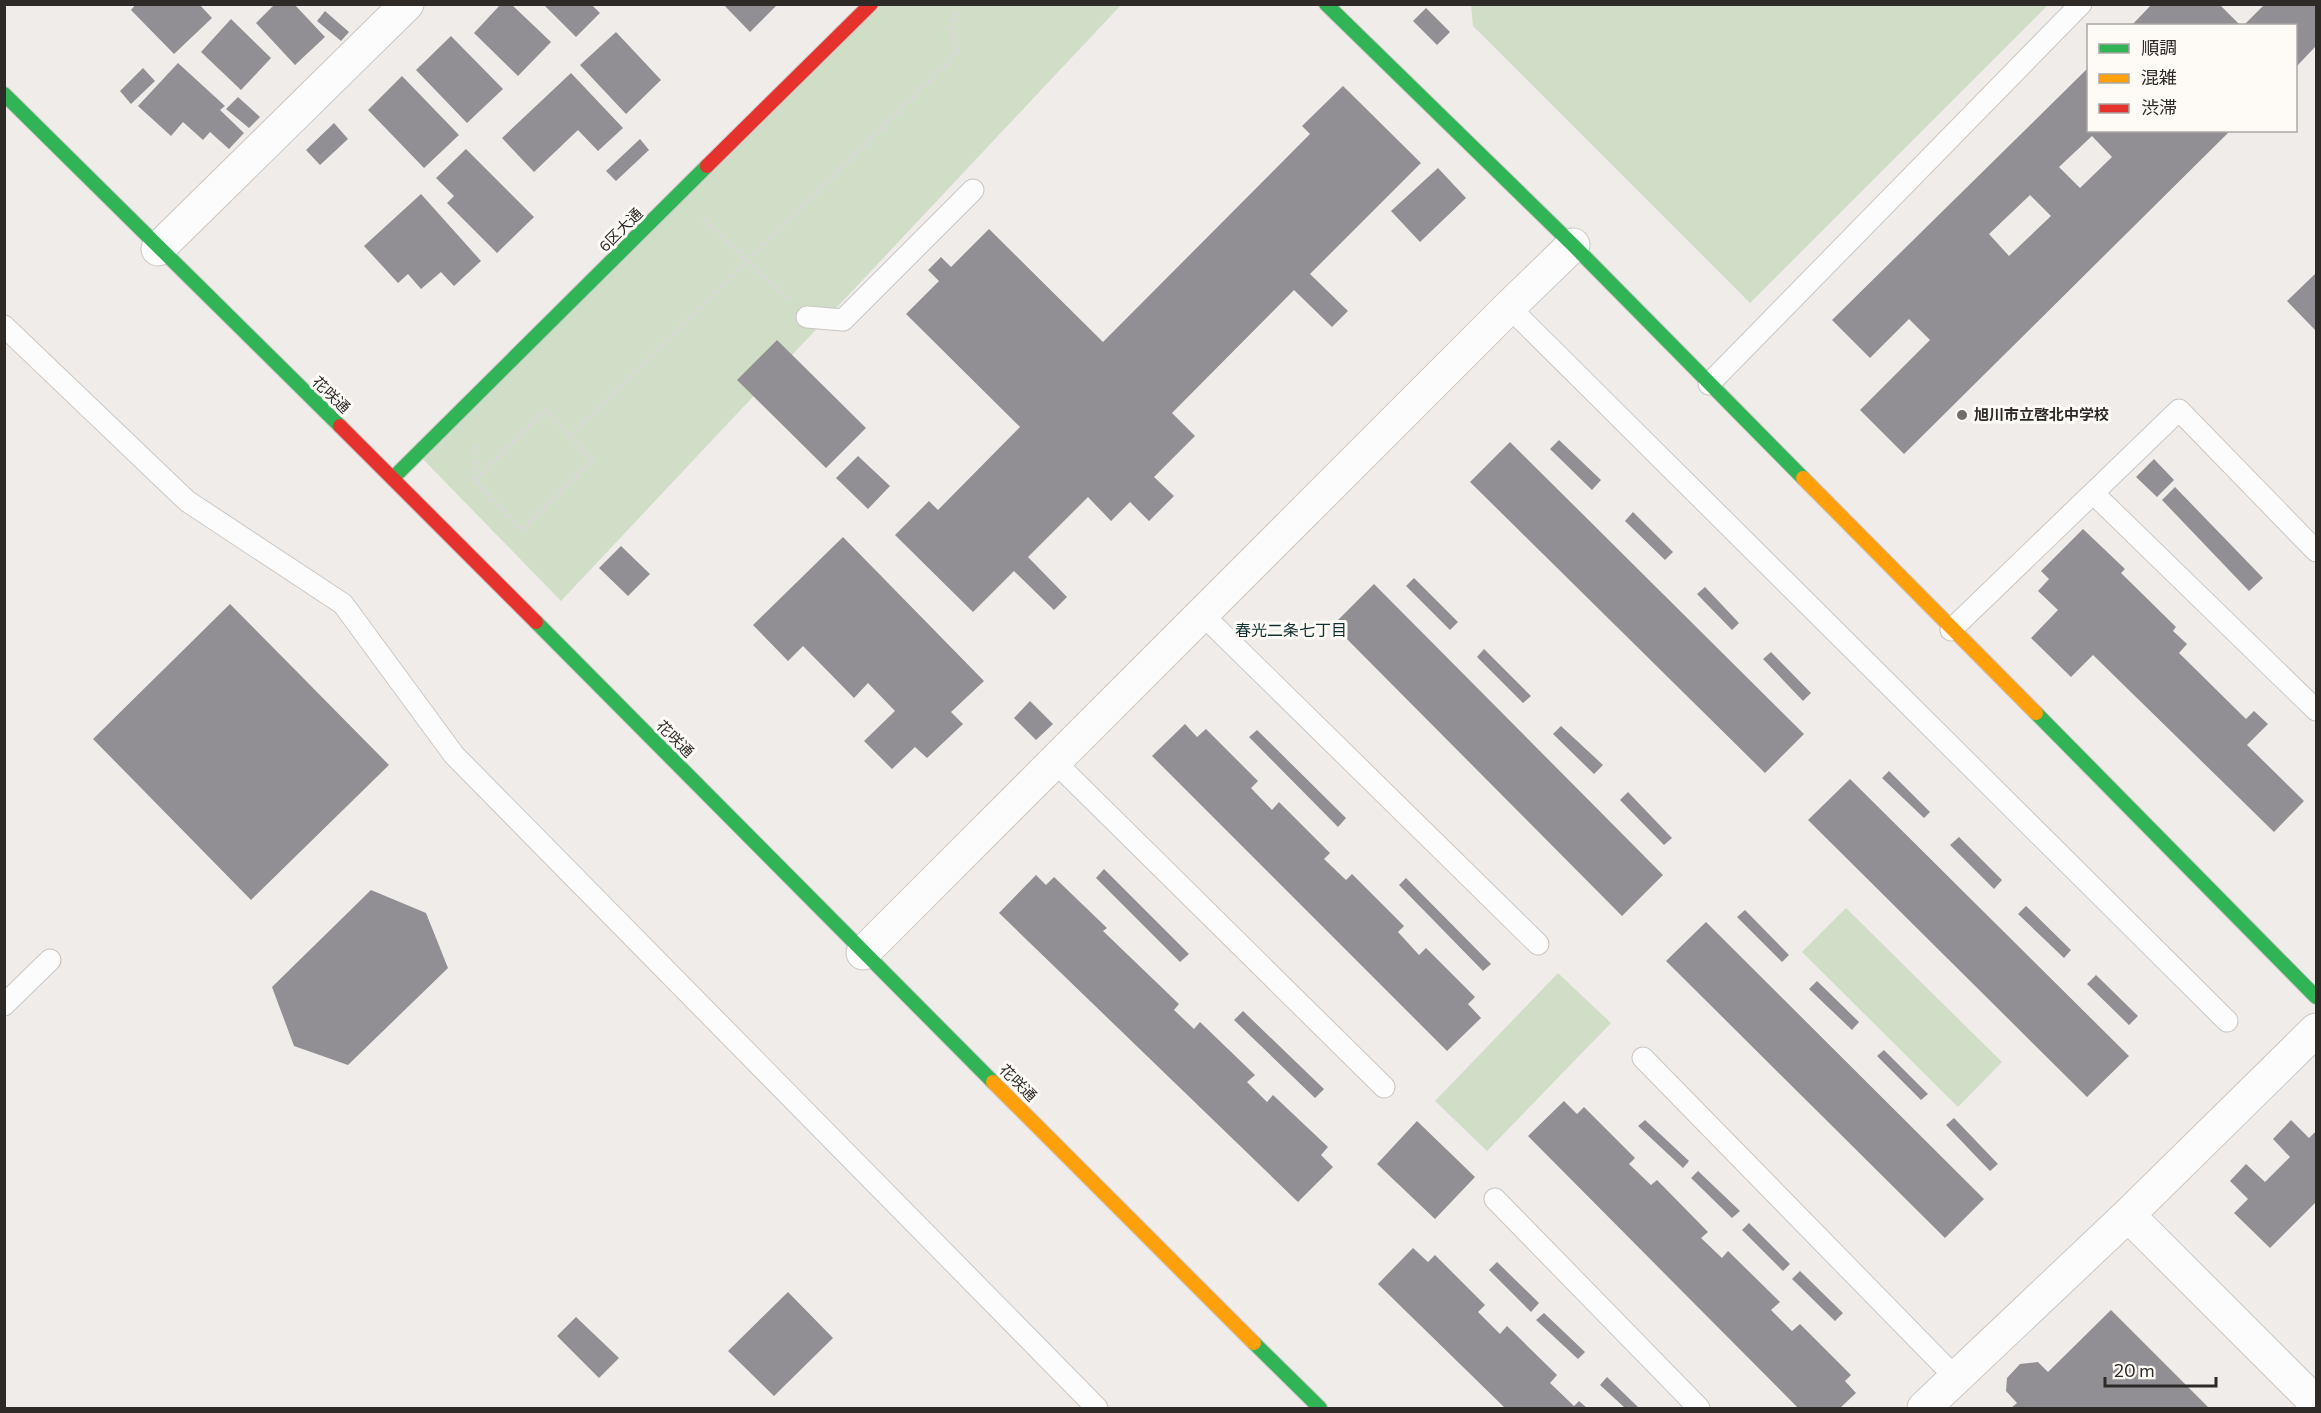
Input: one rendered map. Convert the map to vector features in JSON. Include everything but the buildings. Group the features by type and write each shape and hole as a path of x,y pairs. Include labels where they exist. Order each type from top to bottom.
{"street":[{"path":"158,249 407,4"},
{"name":"6区大通","path":"393,478 872,4"},
{"path":"1326,4 1573,245 2316,997"},
{"name":"花咲通","path":"4,94 158,249 393,478 863,953 1320,1408"},
{"path":"863,953 1573,245"},
{"path":"1924,1408 2128,1215 2316,1030"},
{"path":"2128,1215 2316,1403"}],"lane":[{"path":"1709,384 2081,4"},
{"path":"807,317 843,320 973,190"},
{"path":"1509,307 2227,1021"},
{"path":"4,326 187,501 343,604 454,755 1097,1408"},
{"path":"1951,630 2179,410 2316,551"},
{"path":"2093,493 2316,710"},
{"path":"1202,614 1538,944"},
{"path":"1055,762 1384,1087"},
{"path":"4,1005 50,960"},
{"path":"1643,1058 1956,1378"},
{"path":"1495,1199 1699,1408"}],"path":[{"path":"570,436 959,51 951,29 960,4"},
{"path":"678,197 807,317"},
{"path":"545,410 592,460 522,530 474,480 545,410"},
{"path":"452,420 478,444 474,480"}],"green space":[{"path":"1471,4 2048,5 1750,303 1473,26"},
{"path":"872,5 1121,5 561,601 418,454"},
{"path":"1846,908 2002,1062 1958,1107 1802,952"},
{"path":"1558,973 1611,1023 1487,1151 1435,1101"}],"traffic: fast":[{"path":"1326,4 1573,245 1803,478"},
{"path":"4,94 340,426"},
{"path":"393,478 707,166"},
{"path":"536,622 993,1082"},
{"path":"2036,713 2316,997"},
{"path":"1254,1343 1320,1408"}],"traffic: slow":[{"path":"1803,478 2036,713"},
{"path":"993,1082 1254,1343"}],"traffic: jam":[{"path":"707,166 871,4"},
{"path":"340,426 536,622"}],"place":[{"name":"旭川市立啓北中学校","path":"1962,415"}],"district":[{"name":"春光二条七丁目","path":"1291,630"}]}
